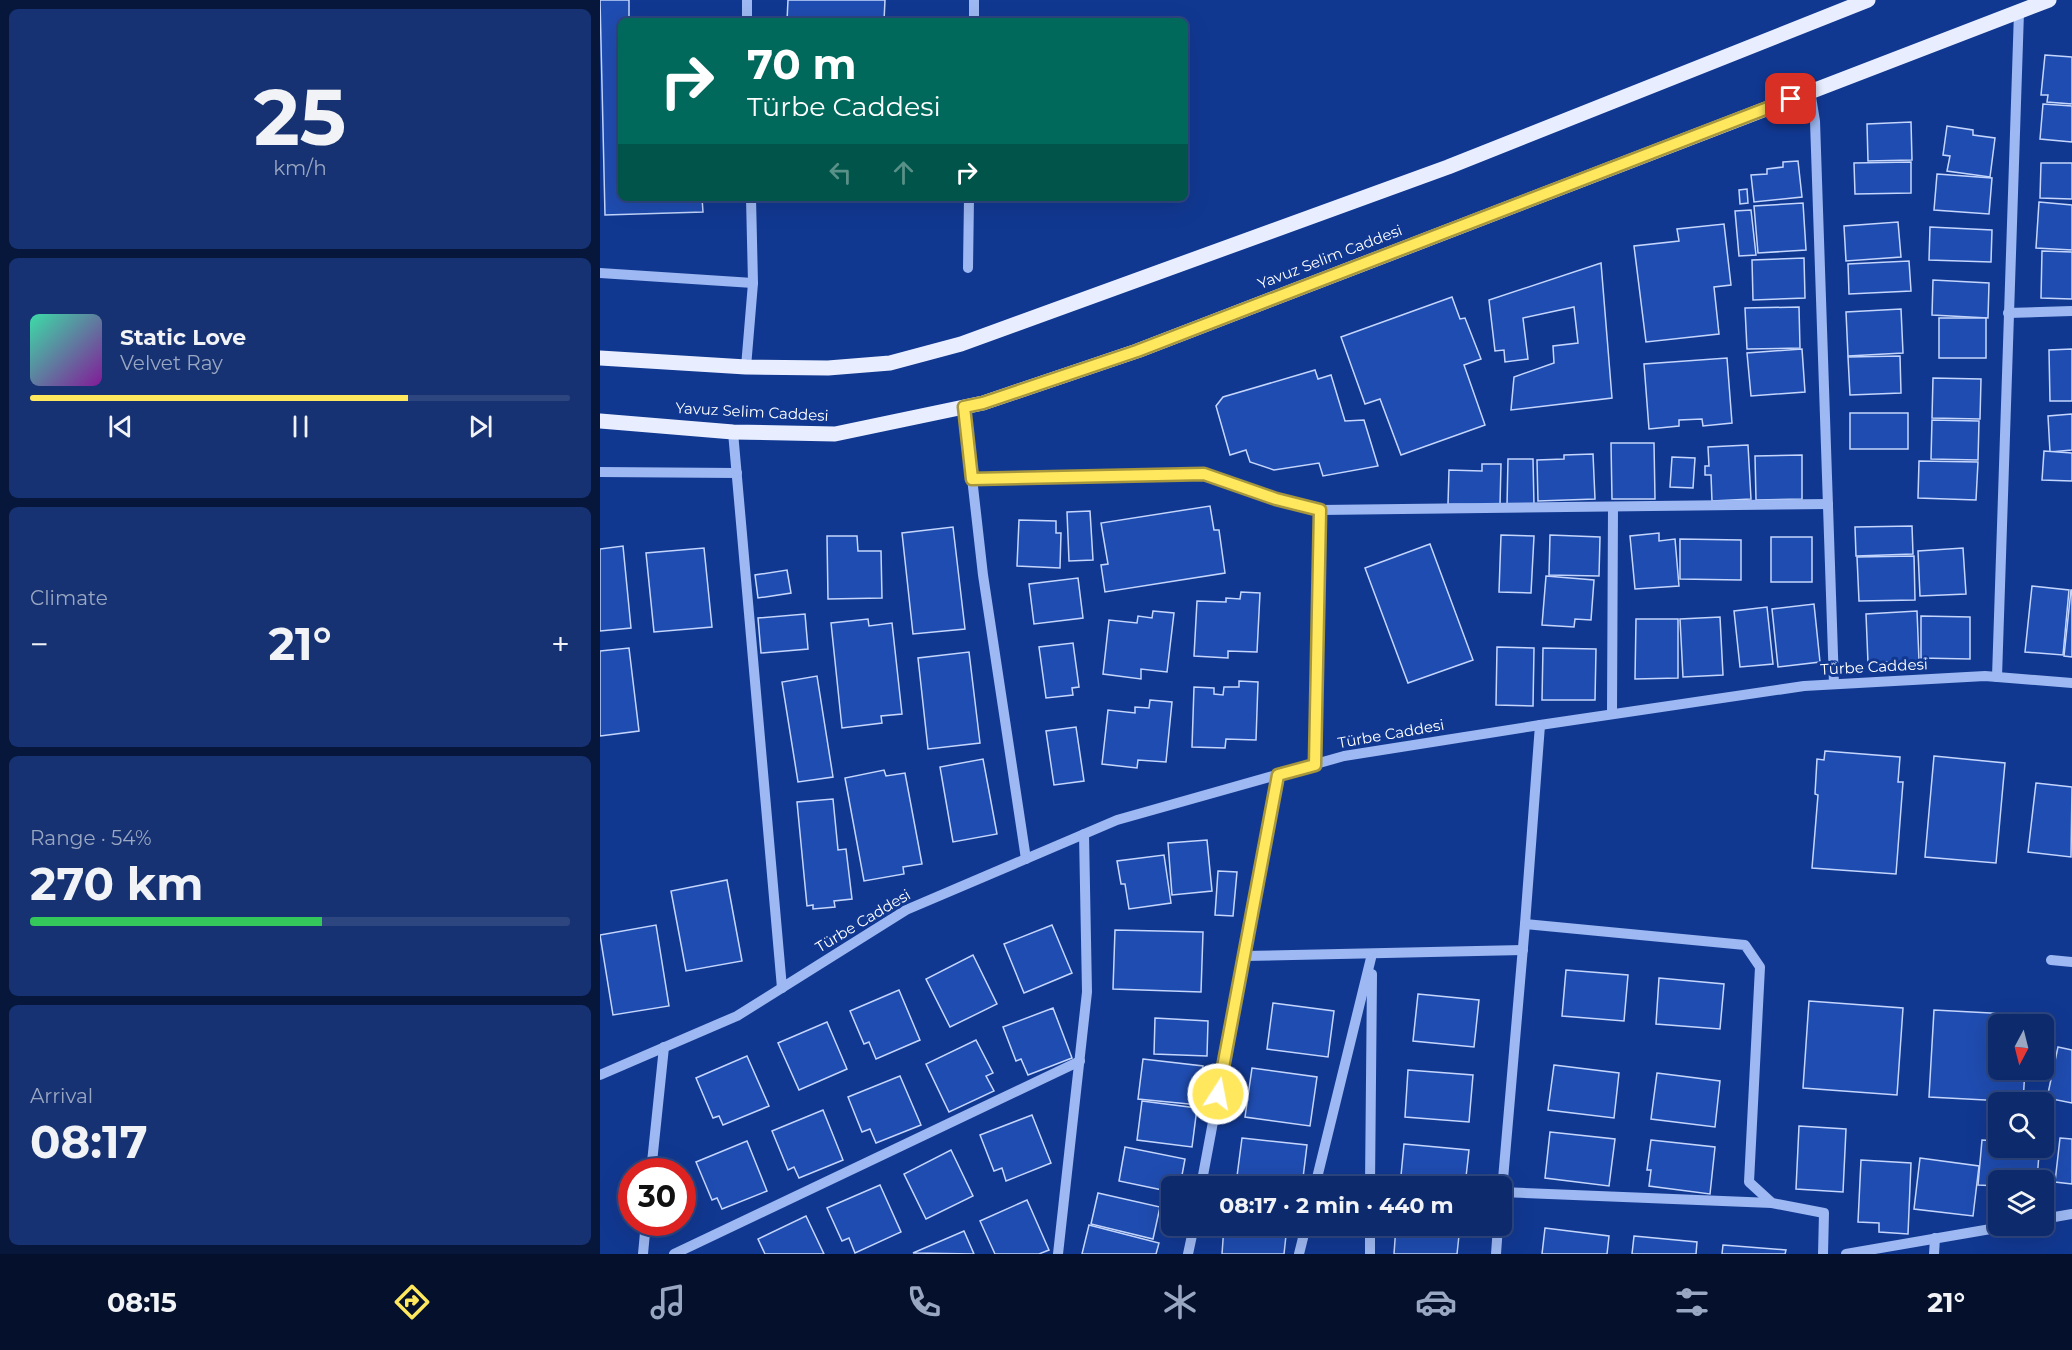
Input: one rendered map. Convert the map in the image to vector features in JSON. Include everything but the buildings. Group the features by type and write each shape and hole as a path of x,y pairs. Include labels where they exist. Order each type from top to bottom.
{"main road":[{"path":"600,358 746,367 828,368 890,363 961,344 1448,167 1868,0"},
{"name":"Yavuz Selim Caddesi","path":"600,421 733,432 835,434 983,403 1137,351 2049,0"}],"street":[{"path":"747,0 747,18"},
{"path":"974,0 974,18"},
{"path":"1997,677 2019,12"},
{"path":"1810,91 1815,121 1834,684"},
{"path":"746,367 753,282 751,201"},
{"path":"968,268 969,201"},
{"path":"600,273 753,282"},
{"path":"2008,313 2072,311"},
{"path":"964,407 983,575 1026,859"},
{"path":"733,432 782,988"},
{"path":"600,472 737,473"},
{"path":"972,479 1204,474 1276,499 1320,510 1828,504"},
{"path":"1612,714 1613,507"},
{"path":"1315,765 1320,510"},
{"name":"Türbe Caddesi","path":"600,1075 737,1016 906,910 1117,820 1344,756 1804,686 1985,676 2072,683"},
{"path":"1503,1176 1540,725"},
{"path":"1203,1176 1278,775"},
{"path":"1058,1254 1087,992 1084,834"},
{"path":"1525,924 1745,945 1760,967 1749,1182 1772,1203"},
{"path":"1244,956 1522,950"},
{"path":"1317,1176 1372,954"},
{"path":"1370,1176 1372,954"},
{"path":"2051,960 2072,962"},
{"path":"652,1158 664,1047"},
{"path":"674,1254 1080,1061"},
{"path":"1512,1191 1772,1203 1824,1213 1823,1254"},
{"path":"2054,1217 2072,1214"},
{"path":"1846,1254 1988,1230"},
{"path":"643,1254 645,1236"},
{"path":"1188,1254 1192,1236"},
{"path":"1299,1254 1304,1236"},
{"path":"1370,1236 1370,1254"},
{"path":"1496,1254 1497,1236"},
{"path":"1934,1254 1935,1239"}],"route":[{"path":"1218,1094 1278,775 1315,765 1320,510 1276,499 1204,474 972,479 964,407 983,403 1137,351 1791,99"}]}
